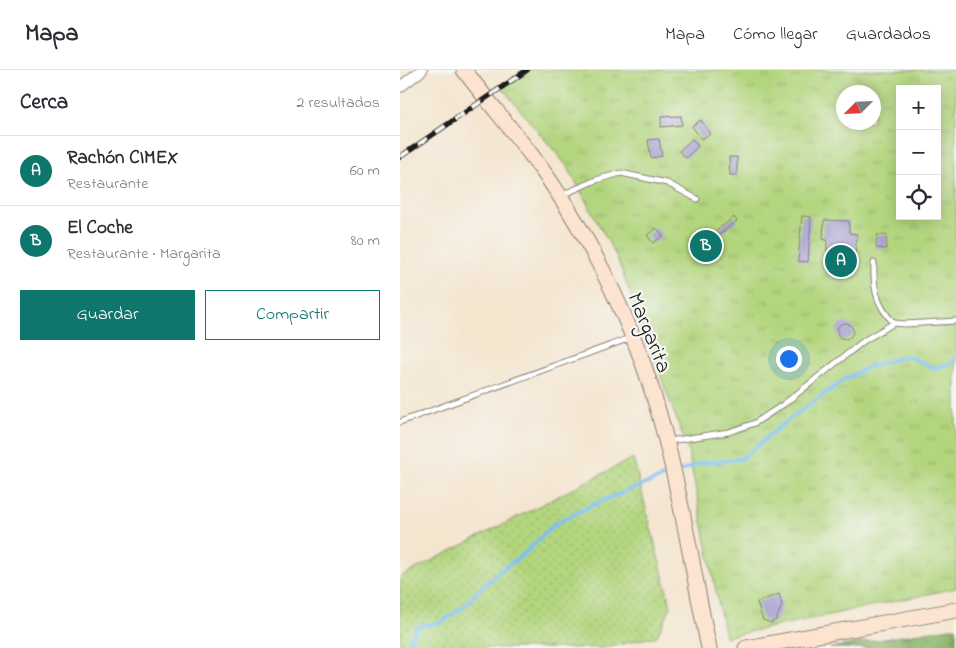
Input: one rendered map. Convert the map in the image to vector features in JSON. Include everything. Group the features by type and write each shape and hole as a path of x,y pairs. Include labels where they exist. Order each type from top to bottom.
{"main road":[{"name":"Margarita","path":"464,70 533,157 559,196 602,270 633,337 666,441 709,648"},
{"path":"746,648 956,610"}],"street":[{"path":"400,87 422,70"}],"lane":[{"path":"559,196 596,180 621,173 667,183 697,199"},
{"path":"874,263 874,289 880,306 894,323"},
{"path":"666,441 729,432 755,423 784,404 865,340 894,323 956,320"},
{"path":"400,422 633,337"}],"green space":[{"path":"528,70 956,70 956,588 725,637 688,450 617,258 567,166 502,88"},
{"path":"633,458 671,607 657,636 603,648 400,648 400,577"},
{"path":"956,627 956,648 830,648"}],"building":[{"path":"681,116 682,125 661,127 661,117"},
{"path":"701,120 710,134 701,139 692,126"},
{"path":"659,139 662,156 651,158 648,140"},
{"path":"692,139 698,146 686,158 679,151"},
{"path":"729,157 737,157 737,175 730,175"},
{"path":"802,216 811,217 808,262 798,261"},
{"path":"734,217 737,221 701,249 698,245"},
{"path":"824,220 849,221 849,233 857,234 855,255 850,254 850,260 847,264 837,266 832,263 830,252 827,252 827,240 823,239"},
{"path":"657,228 663,236 653,243 647,235"},
{"path":"877,235 887,235 886,249 876,248"},
{"path":"845,323 851,325 853,331 851,337 845,339 839,337 837,331 839,325"},
{"path":"779,594 782,605 776,620 771,623 763,620 757,602"}],"waterway":[{"path":"678,472 701,463 741,459 791,418 845,379 868,367 907,356 934,368 952,363 956,357"},
{"path":"400,648 410,640 415,629 422,625 440,623 468,603 501,570 522,556 556,523 599,502 671,474"}],"railway":[{"path":"400,157 527,70"}],"place":[{"name":"El Coche","path":"706,246"},
{"name":"Rachón CIMEX","path":"841,261"}]}
